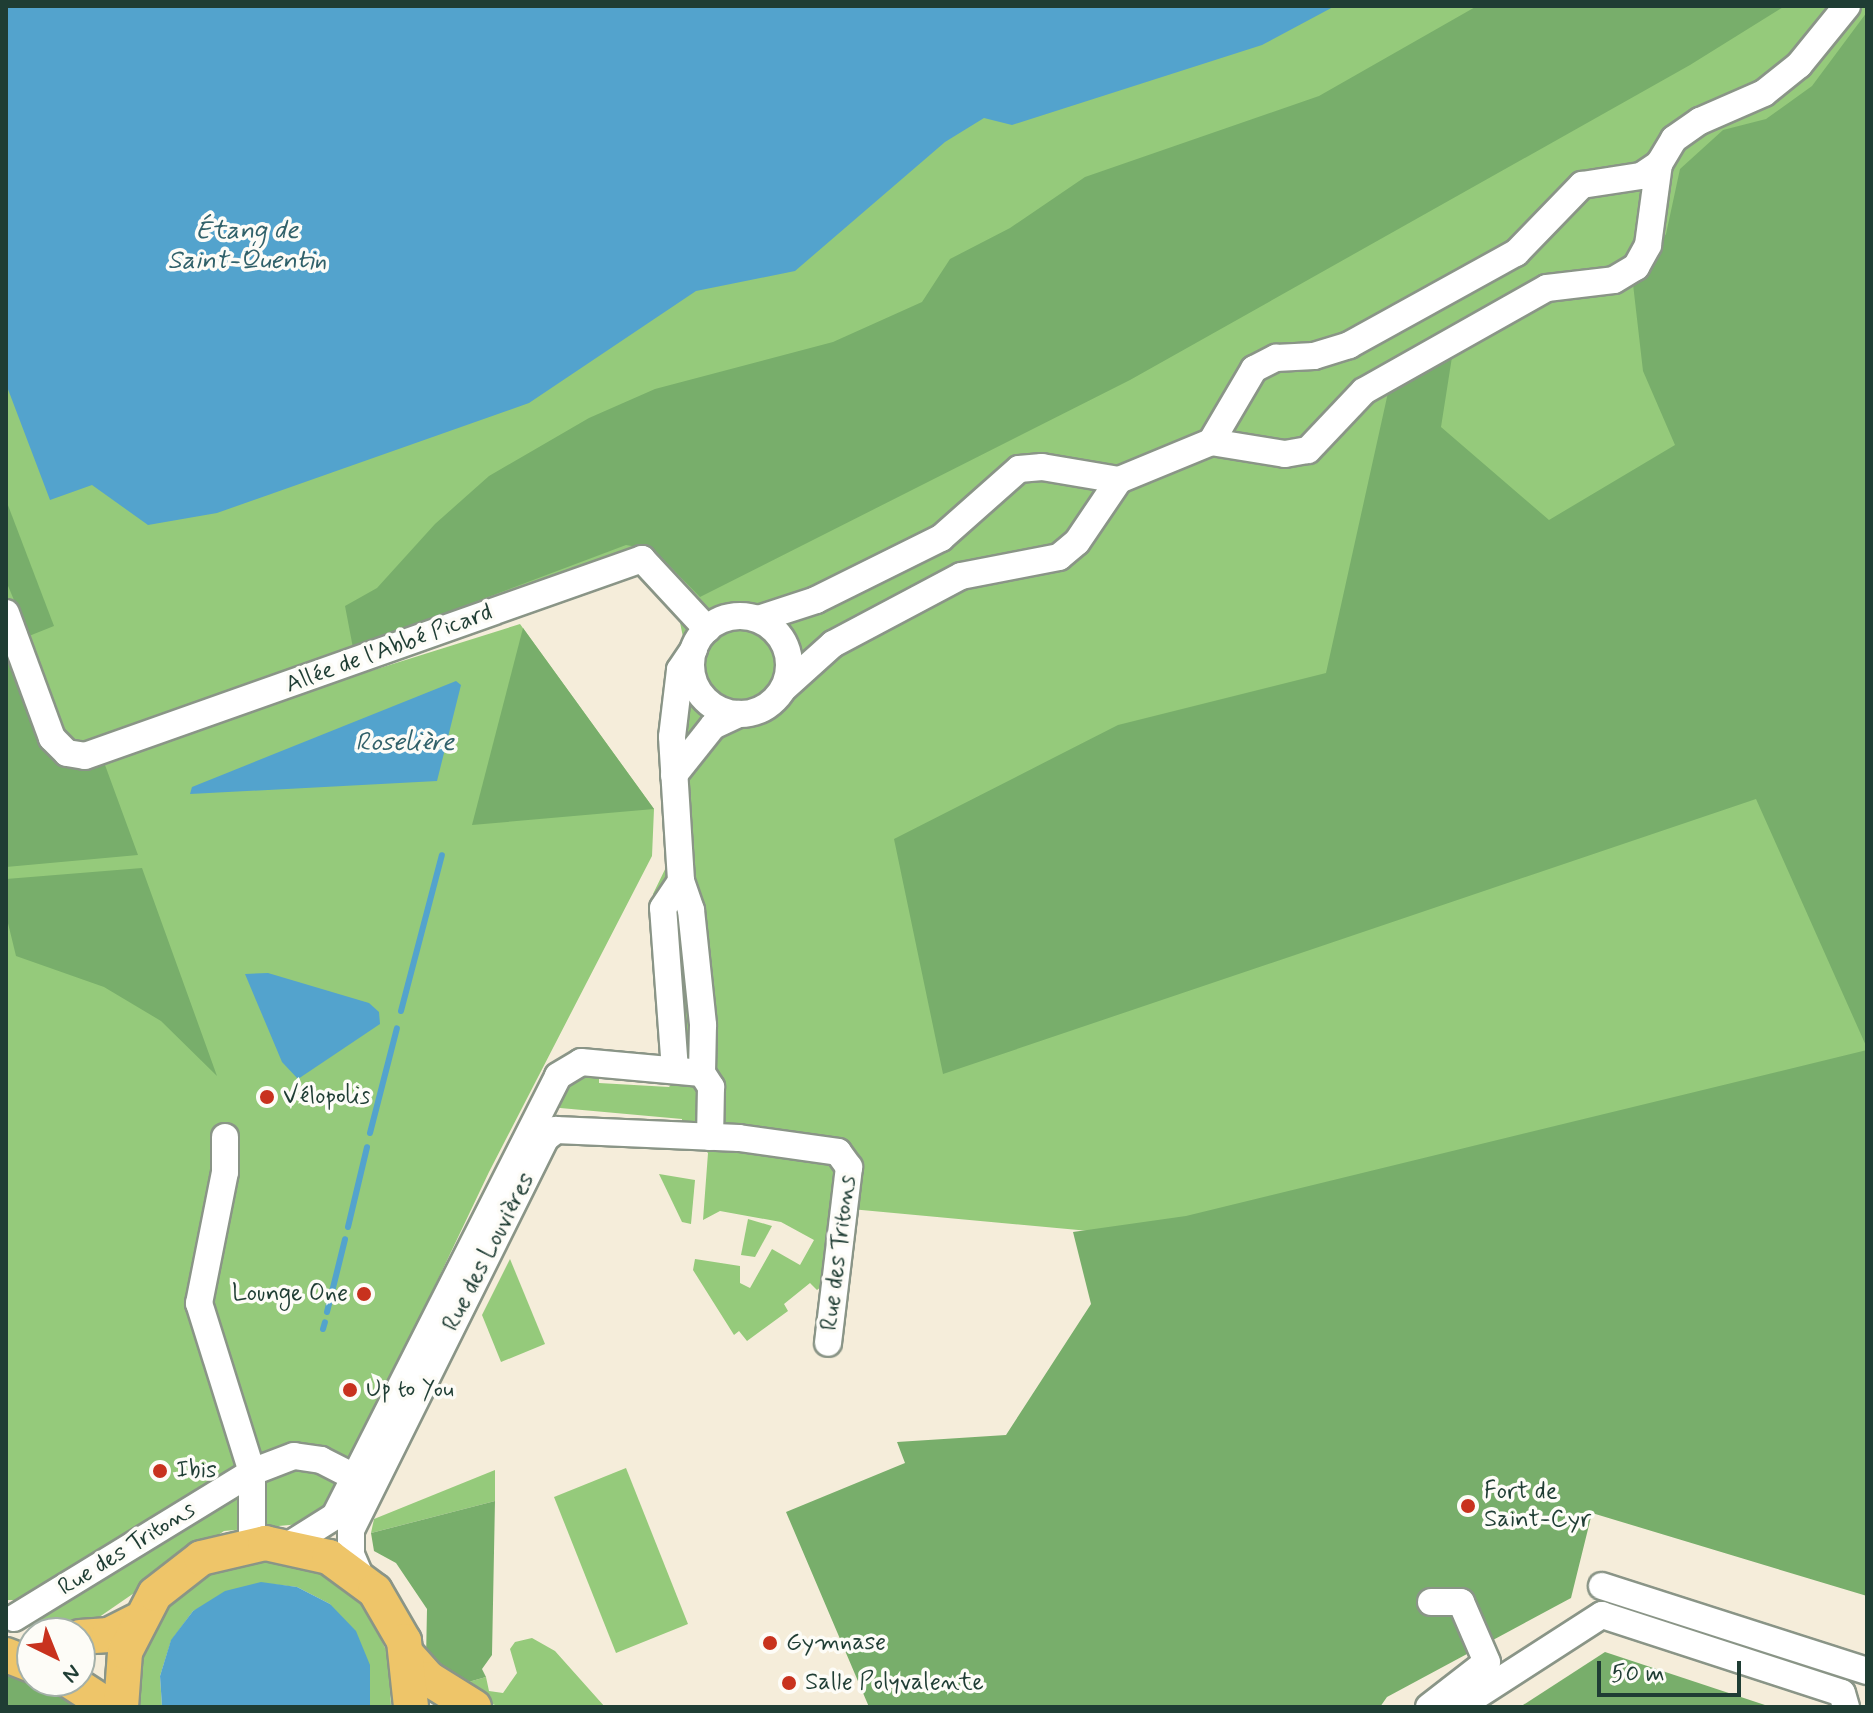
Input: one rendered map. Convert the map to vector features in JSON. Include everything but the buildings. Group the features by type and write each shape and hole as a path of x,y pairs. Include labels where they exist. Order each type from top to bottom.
{"main road":[{"path":"121,1707 123,1660 137,1621 155,1594 186,1567 216,1552 252,1544 289,1545 329,1557 361,1578 390,1611 409,1657 429,1679 474,1707"},
{"path":"96,1636 109,1635 137,1621"},
{"path":"409,1657 411,1707"}],"street":[{"path":"1211,442 1285,454 1308,450 1364,391 1547,288 1614,280 1636,267 1648,245 1659,164 1674,139 1700,121 1764,93 1799,65 1847,6"},
{"path":"710,1137 711,1087 702,1073 703,1025 691,910 681,881 672,704 680,670 700,639 731,617 758,619 816,600 941,538 1019,469 1042,467 1119,480 1211,442 1232,415 1254,369 1276,358 1314,356 1349,345 1516,253 1582,185 1641,176 1659,164"},
{"path":"1614,181 1639,193 1653,214"},
{"path":"674,775 713,726 739,714 766,707 833,644 961,576 1059,557 1077,542 1119,480"},
{"name":"Allée de l'Abbé Picard","path":"6,613 52,738 67,753 85,756 642,559 665,580 700,639"},
{"path":"758,619 772,627 789,655 784,688"},
{"path":"700,639 693,680 711,705 739,714"},
{"path":"675,1070 674,1030 664,960 663,908 681,881"},
{"path":"664,960 680,944 691,948 696,957"},
{"name":"Rue des Louvières","path":"361,1578 349,1537 363,1482 558,1076 581,1062 702,1073"},
{"name":"Rue des Louvières","path":"289,1545 329,1522 363,1482 546,1138 567,1128 710,1137"},
{"path":"225,1137 225,1172 199,1303 252,1472 252,1544"},
{"name":"Rue des Tritons","path":"710,1137 818,1146 838,1152 849,1167 828,1343"},
{"name":"Rue des Tritons","path":"36,1617 252,1472 294,1456 321,1460 363,1482"},
{"path":"1602,1586 1867,1671"},
{"path":"1429,1707 1487,1662 1461,1602 1431,1602"},
{"path":"1459,1707 1602,1615 1707,1655 1842,1693 1846,1707"}],"green space":[{"path":"6,6 1867,6 1867,1052 1187,1240 840,1208 833,1278 817,1290 810,1283 784,1304 788,1311 747,1341 739,1331 734,1335 693,1270 695,1259 740,1266 740,1283 750,1288 772,1249 800,1265 814,1240 781,1222 720,1211 703,1220 708,1153 682,1128 682,1119 549,1107 567,1082 584,1074 599,1074 599,1083 669,1087 675,1080 663,1029 653,894 671,857 669,677 683,637 677,608 650,572 582,589 214,720 520,624 654,809 652,856 489,1172 335,1496 311,1523 224,1531 96,1619 42,1617 69,1600 6,1600"},
{"path":"1477,6 1785,6 1690,65 1130,380 700,597 654,550 626,545 353,648 345,606 377,588 435,524 489,476 589,418 655,389 833,342 922,302 950,259 1010,228 1085,177 1319,96"},
{"path":"1867,12 1867,1048 1756,799 943,1074 894,839 1118,725 1326,673 1391,379 1452,357 1441,427 1549,520 1675,445 1643,371 1633,284 1666,234 1680,169 1723,130 1766,119 1812,86"},
{"path":"6,500 54,626 29,636 6,581"},
{"path":"523,628 654,809 472,825"},
{"path":"6,637 78,767 105,765 138,855 6,867"},
{"path":"142,868 217,1076 161,1021 104,987 16,956 6,915 6,879"},
{"path":"1867,1050 1867,1596 1592,1513 1571,1598 1387,1697 1380,1707 869,1707 786,1512 905,1463 897,1442 1006,1435 1091,1304 1073,1232 1186,1216"},
{"path":"659,1174 695,1180 691,1224 682,1222"},
{"path":"748,1219 772,1226 755,1257 741,1255"},
{"path":"510,1259 545,1344 501,1362 482,1315"},
{"path":"626,1468 688,1624 616,1653 554,1497"},
{"path":"495,1470 495,1501 371,1533 374,1519"},
{"path":"495,1501 492,1655 482,1669 486,1677 465,1683 426,1659 427,1609 396,1563 374,1551 371,1533"},
{"path":"269,1559 323,1573 365,1607 389,1656 391,1707 370,1707 330,1604 297,1587 261,1583 193,1611 171,1641 160,1676 162,1707 138,1707 140,1658 166,1606 212,1571"},
{"path":"532,1638 555,1651 605,1707 502,1707 485,1702 465,1683 486,1677 489,1691 503,1693 517,1673 510,1649 515,1642"},
{"path":"1605,1652 1771,1707 1520,1707"},
{"path":"6,1660 16,1668 16,1697 77,1697 91,1707 6,1707"}],"water":[{"name":"Étang de Saint-Quentin","path":"6,6 1335,6 1262,45 1012,125 984,118 945,142 795,271 696,291 529,403 217,513 148,525 92,485 50,500 6,384"},
{"name":"Roselière","path":"456,681 461,685 437,781 190,794 192,787"},
{"path":"268,973 369,1003 379,1012 380,1024 298,1079 282,1062 245,974"},
{"path":"261,1582 297,1587 330,1604 356,1631 370,1665 370,1707 162,1707 160,1676 171,1640 193,1611 225,1591"}],"waterway":[{"path":"401,1011 442,855"},
{"path":"370,1133 397,1028"},
{"path":"348,1227 367,1147"},
{"path":"327,1312 345,1239"},
{"path":"323,1329 325,1322"}],"place":[{"name":"Vélopolis","path":"267,1097"},
{"name":"Lounge One","path":"364,1294"},
{"name":"Up to You","path":"350,1390"},
{"name":"Ibis","path":"160,1471"},
{"name":"Fort de Saint-Cyr","path":"1468,1506"},
{"name":"Gymnase","path":"770,1643"},
{"name":"Salle Polyvalente","path":"789,1683"}]}
